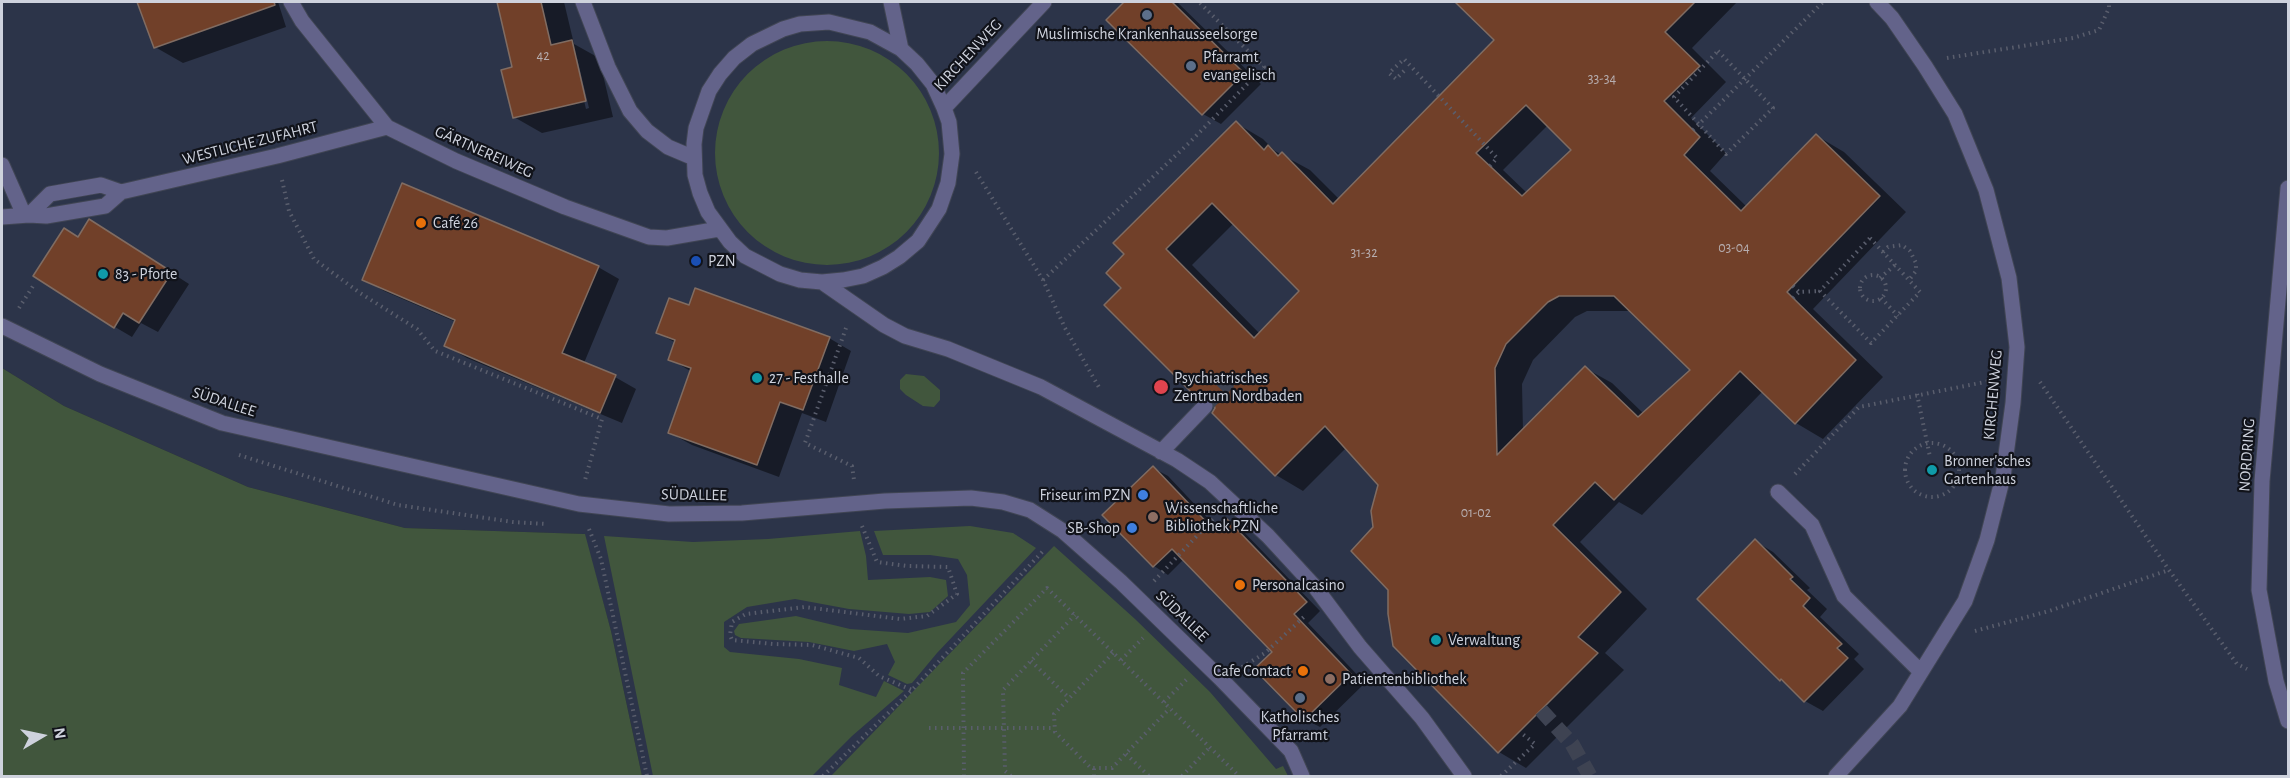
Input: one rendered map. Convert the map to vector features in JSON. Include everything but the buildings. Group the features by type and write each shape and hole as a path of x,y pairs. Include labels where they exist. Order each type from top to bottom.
{"street":[{"name":"GÄRTNEREIWEG","path":"291,2 302,21 387,127 456,161 565,207 649,237 667,238 719,229"},
{"path":"583,2 608,67 630,111 647,131 668,147 694,158"},
{"path":"891,2 901,49"},
{"name":"KIRCHENWEG","path":"944,108 1044,2"},
{"name":"KIRCHENWEG","path":"1836,777 1900,706 1965,601 1987,540 2003,477 2015,376 2016,347 2009,278 1986,190 1955,114 1892,18 1877,2"},
{"path":"829,22 844,24 870,32 901,49 926,75 944,108 949,122 952,153 948,183 939,209 918,241 899,257 863,276 822,282 800,280 761,266 745,256 719,229 700,194 694,158 696,128 709,91 720,74 734,58 766,36 800,24 829,22"},
{"name":"WESTLICHE ZUFAHRT","path":"2,217 46,216 105,206 121,192 277,156 387,127"},
{"path":"2,165 27,215"},
{"name":"WESTLICHE ZUFAHRT","path":"27,215 50,194 101,185 121,192"},
{"name":"NORDRING","path":"2289,188 2262,481 2259,590 2276,681 2289,721"},
{"path":"822,282 884,325 905,336 948,349 1041,387 1161,452 1210,482 1268,536 1315,587 1360,646 1422,718 1464,777"},
{"name":"SÜDALLEE","path":"2,326 100,374 222,423 579,504 669,514 742,513 859,503 971,498 1003,502 1030,510 1063,531 1220,678 1291,751 1302,777"},
{"path":"1161,452 1205,406"},
{"path":"1778,492 1812,525 1844,596 1921,672"}],"path":[{"path":"1043,280 1189,143 1264,68 1199,2"},
{"path":"1693,130 1823,2"},
{"path":"1925,66 1952,56 2073,38 2099,30 2109,8 2109,2"},
{"path":"1718,51 1773,108 1726,154 1700,123 1674,96 1718,51"},
{"path":"1404,71 1396,80 1389,73 1404,60 1497,158 1490,166"},
{"path":"952,153 971,166 982,180 1043,280 1065,328 1104,395"},
{"path":"277,156 290,211 314,259 360,293 417,328 435,351 602,419 579,504 600,559 647,777"},
{"path":"1793,298 1799,292 1820,291 1870,238 1920,292 1872,343 1820,291"},
{"path":"1883,252 1888,247 1902,245 1910,251 1916,263 1916,271 1909,280"},
{"path":"1880,278 1894,264"},
{"path":"1868,277 1880,278 1886,289 1881,298 1875,301 1867,300 1860,290 1861,282 1868,277"},
{"path":"21,305 35,283"},
{"path":"1793,286 1799,292"},
{"path":"1881,298 1898,316"},
{"path":"855,304 806,443 852,466 859,503"},
{"path":"2016,347 2169,570 2237,664 2276,681"},
{"path":"1778,492 1859,407 2015,376"},
{"path":"1917,394 1930,458"},
{"path":"1927,443 1937,443 1947,447 1959,464 1959,475 1955,484 1948,492 1938,496 1927,496 1918,492 1910,485 1906,475 1906,465 1910,455 1917,447 1927,443"},
{"path":"1140,601 1172,560 1230,501"},
{"path":"862,526 877,562 907,566 948,567 957,594 927,616 900,619 805,607 746,614 732,622 730,635 732,640 812,645 859,658 879,676 912,690"},
{"path":"823,777 912,690 1063,531"},
{"path":"1942,640 2049,611 2169,570"},
{"path":"964,777 963,673 1047,588 1237,774 1234,777"},
{"path":"1220,678 1265,653 1323,599"},
{"path":"1011,777 1005,771 1003,690 1075,615"},
{"path":"1121,660 1140,641"},
{"path":"1113,653 1054,714 1055,732 1091,768 1112,768 1170,708"},
{"path":"1031,661 1069,698"},
{"path":"1164,702 1182,684"},
{"path":"929,728 1054,728"},
{"path":"1501,777 1535,744 1520,732"},
{"path":"1182,777 1210,747"},
{"path":"1126,754 1149,777"},
{"path":"1094,768 1094,777"}],"shaded area":[{"name":"Psychiatrisches Zentrum Nordbaden","path":"2,2 2288,2 2288,776 642,776 611,631 584,534 405,528 248,487 64,406 2,368"}],"green space":[{"path":"827,41 849,43 880,54 898,66 914,82 926,100 934,121 939,153 937,175 926,206 914,224 898,240 880,252 859,260 827,265 805,263 774,252 756,240 740,224 728,206 720,185 715,153 717,131 728,100 740,82 756,66 774,54 795,46"},
{"path":"2,368 64,406 248,487 405,528 585,534 611,631 642,776 2,776"},
{"path":"906,374 924,376 940,390 940,400 934,407 923,406 900,389 900,380"},
{"path":"970,526 1013,533 1036,548 937,653 912,683 907,684 888,675 895,662 887,644 854,651 809,642 741,638 735,635 734,631 739,624 796,616 850,629 908,633 956,622 970,605 967,575 958,559 930,555 883,555 874,531"},
{"path":"860,531 866,556 868,580 930,577 946,580 948,596 930,612 909,614 849,609 795,599 747,607 724,622 724,647 730,652 799,659 842,668 839,685 876,697 884,681 904,691 852,736 812,776 653,776 604,536 693,542 768,539"},
{"path":"1054,546 1135,619 1210,692 1276,769 1283,766 1288,776 831,776"}],"tunnel":[{"path":"1205,406 1229,381"},
{"path":"1541,710 1572,744 1590,776"}],"place":[{"name":"Muslimische Krankenhausseelsorge","path":"1147,15"},
{"name":"Pfarramt evangelisch","path":"1191,66"},
{"name":"Café 26","path":"421,223"},
{"name":"PZN","path":"696,261"},
{"name":"83 - Pforte","path":"103,274"},
{"name":"27 - Festhalle","path":"757,378"},
{"name":"Psychiatrisches Zentrum Nordbaden","path":"1161,387"},
{"name":"Bronner'sches Gartenhaus","path":"1932,470"},
{"name":"Friseur im PZN","path":"1143,495"},
{"name":"Wissenschaftliche Bibliothek PZN","path":"1153,517"},
{"name":"SB-Shop","path":"1132,528"},
{"name":"Personalcasino","path":"1240,585"},
{"name":"Verwaltung","path":"1436,640"},
{"name":"Cafe Contact","path":"1303,671"},
{"name":"Patientenbibliothek","path":"1330,679"},
{"name":"Katholisches Pfarramt","path":"1300,698"}]}
